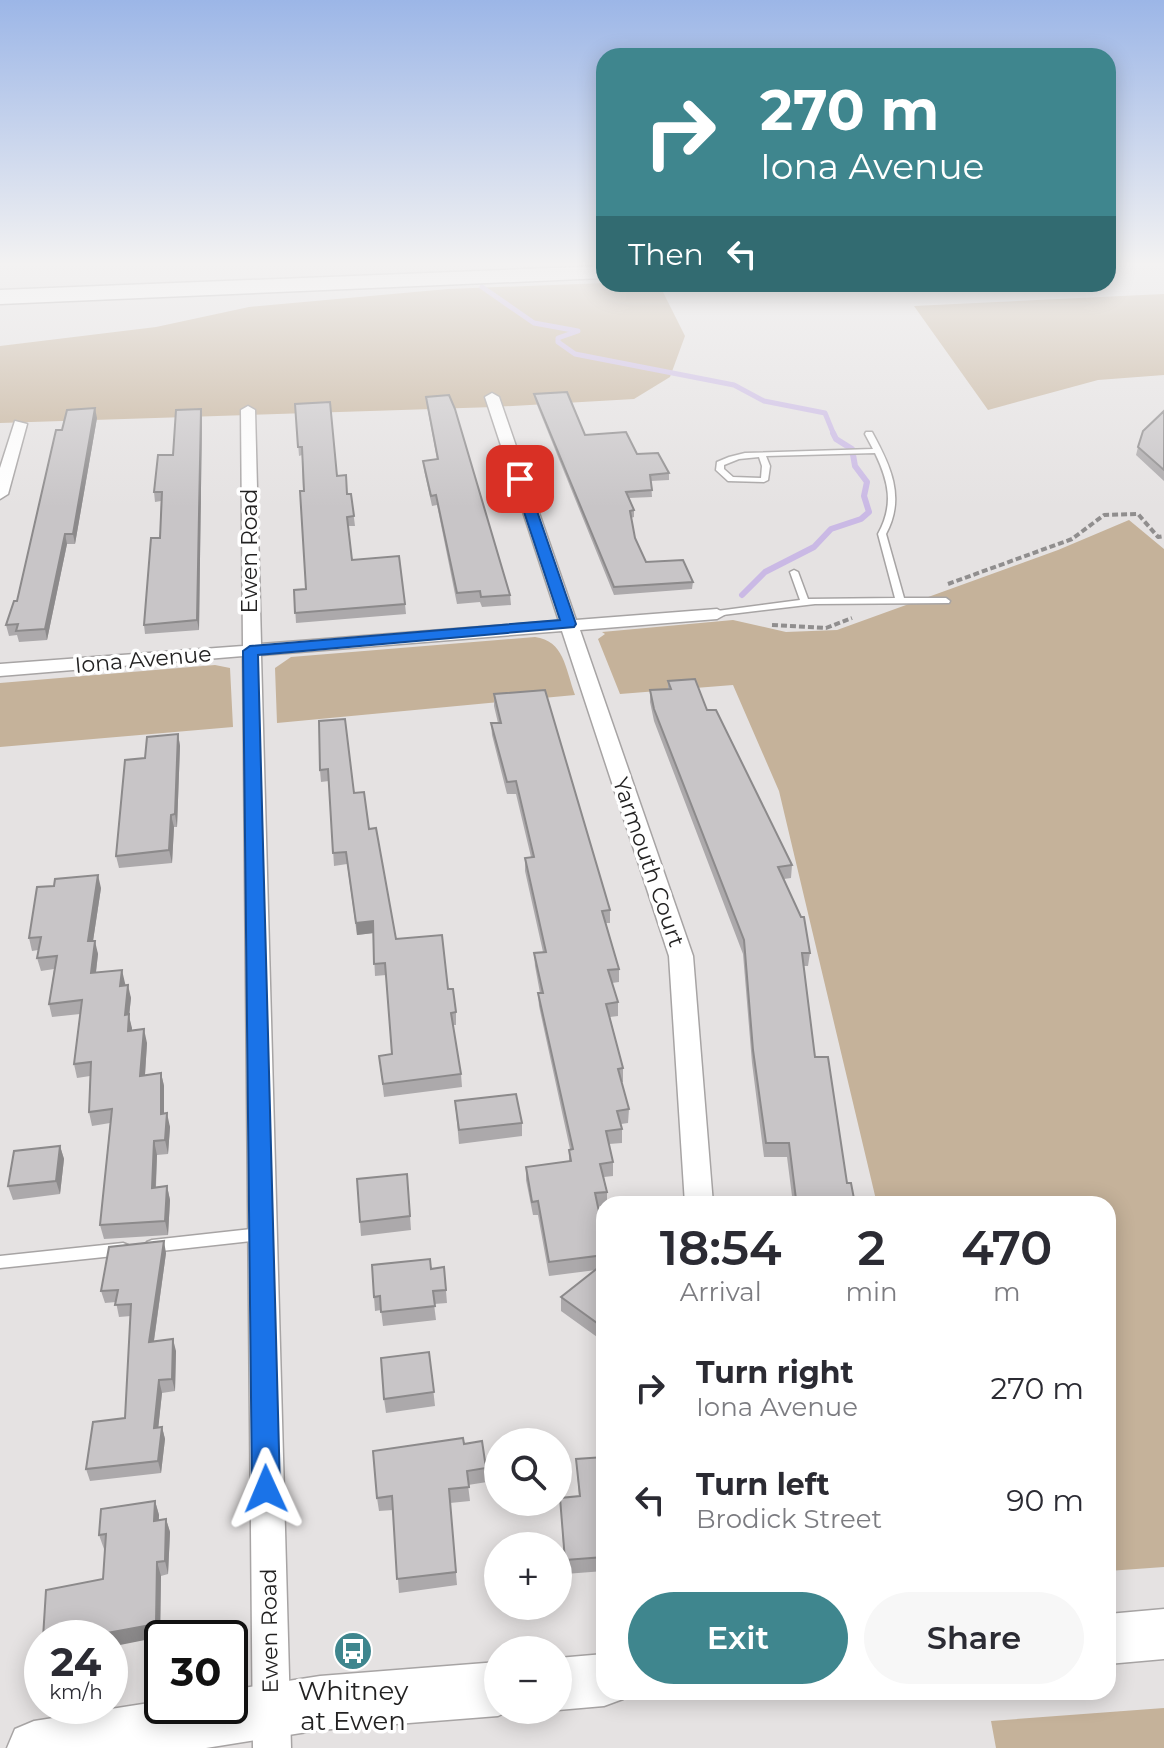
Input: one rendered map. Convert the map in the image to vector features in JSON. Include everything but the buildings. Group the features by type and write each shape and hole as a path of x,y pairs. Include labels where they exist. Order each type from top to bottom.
{"street":[{"name":"Yarmouth Court","path":"492,397 681,956 698,1196"},
{"name":"Ewen Road","path":"248,410 271,1730"},
{"path":"0,494 20,424"},
{"name":"Iona Avenue","path":"0,670 717,614"},
{"path":"1116,1638 1164,1634"},
{"path":"572,1683 596,1681"},
{"path":"34,1748 271,1730 320,1703 484,1690"}],"lane":[{"path":"869,434 887,470 894,511 882,534 900,601"},
{"path":"762,454 766,472 764,480 731,479 720,470 720,464 728,458 762,454 879,451"},
{"path":"794,572 805,602"},
{"path":"717,614 805,602 946,601"},
{"path":"0,1262 261,1234"}],"path":[{"path":"717,614 780,627 826,628 1072,539 1104,515 1122,512 1138,514 1158,537 1164,536"}],"shaded area":[{"path":"682,344 670,377 634,399 494,407 0,423 0,346"},
{"path":"941,344 1164,344 1164,375 1098,380 988,410"},
{"path":"1129,520 1164,549 1164,1567 1116,1570 1116,1196 875,1196 779,791 733,685 620,694 598,639 605,634 602,632 733,620 786,632 837,630 1058,550"},
{"path":"535,637 545,639 558,650 575,695 277,723 275,668 291,657"},
{"path":"215,665 230,668 233,727 0,747 0,683"},
{"path":"1164,1708 1164,1748 996,1748 991,1721"}],"waterway":[{"path":"560,344 575,354 734,385 764,401 825,413 834,435"},
{"path":"742,595 765,572 814,547 831,529 861,519 869,512 864,496 867,482 855,466 852,449 834,435"}],"place":[{"name":"Whitney at Ewen","path":"353,1651"}],"route":[{"path":"266,1489 250,651 569,624 520,479"}]}
